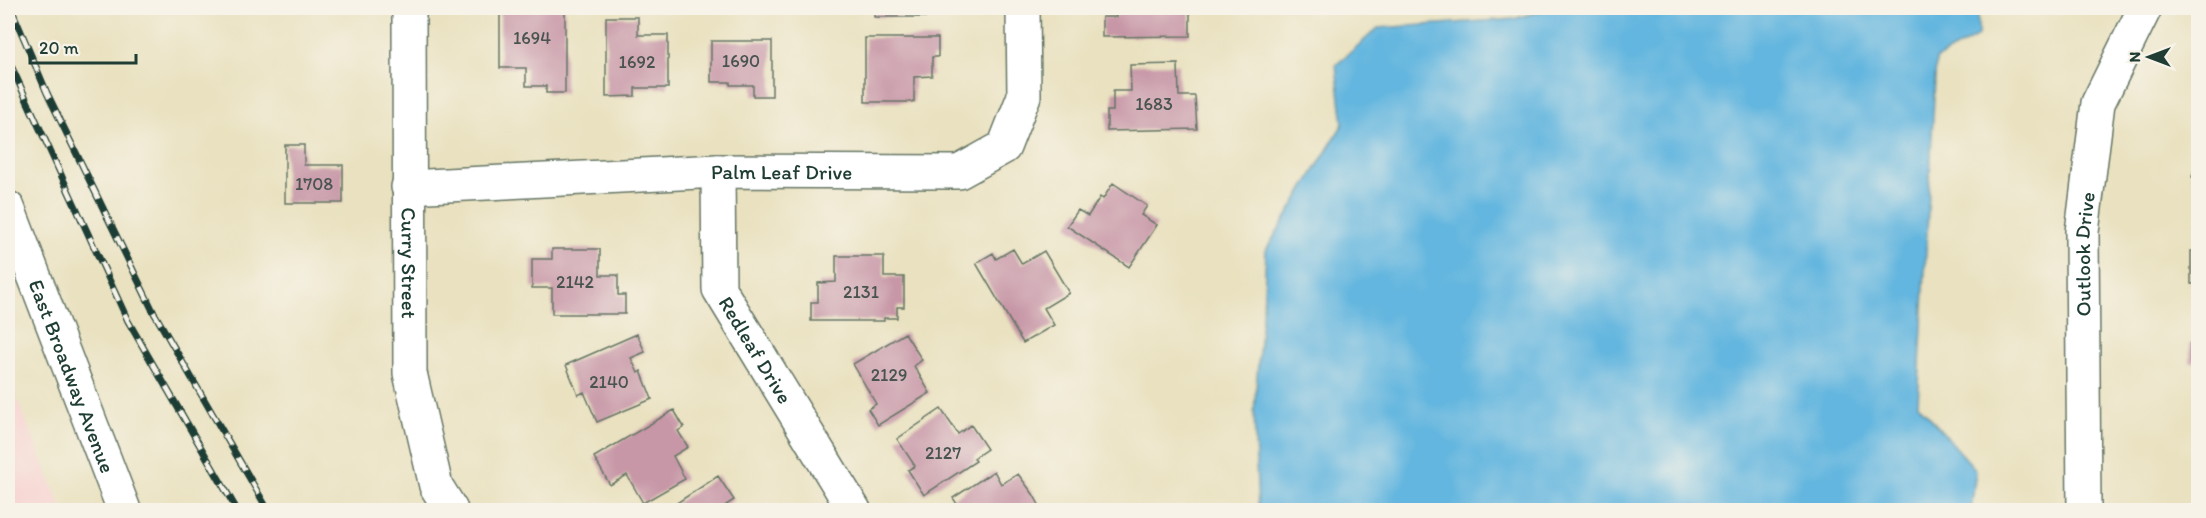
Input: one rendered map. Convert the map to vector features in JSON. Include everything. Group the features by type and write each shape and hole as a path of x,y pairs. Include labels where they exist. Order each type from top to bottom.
{"street":[{"name":"Curry Street","path":"409,8 410,372 436,486 451,510"},
{"name":"Palm Leaf Drive","path":"408,187 718,171 959,172 1004,147 1008,137 1024,96 1023,8"},
{"name":"Outlook Drive","path":"2084,510 2082,232 2098,103 2145,8"},
{"name":"Redleaf Drive","path":"718,171 719,289 854,510"},
{"name":"East Broadway Avenue","path":"8,208 124,510"}],"shaded area":[{"path":"8,376 62,510 8,510"}],"water":[{"path":"1551,8 1978,8 1978,36 1936,59 1918,404 1976,470 1971,510 1258,510 1254,412 1266,250 1343,124 1336,65 1378,28 1514,19"}],"building":[{"path":"500,8 565,8 565,93 546,93 546,86 526,86 526,68 500,68"},
{"path":"874,8 926,8 926,17 874,17"},
{"path":"1116,8 1190,8 1190,36 1102,37 1102,17 1116,17"},
{"path":"606,17 638,17 638,35 668,35 668,88 635,88 635,96 606,97"},
{"path":"865,38 938,38 938,57 932,57 932,76 914,77 914,102 865,102"},
{"path":"711,41 772,41 772,96 753,96 753,85 711,82"},
{"path":"1178,64 1179,96 1195,96 1197,129 1107,131 1107,111 1113,111 1113,91 1131,91 1130,65"},
{"path":"285,145 304,145 304,165 343,165 343,203 285,203"},
{"path":"2198,154 2198,179 2192,177"},
{"path":"1113,183 1147,206 1141,215 1157,225 1129,267 1067,226 1078,210 1088,216 1100,197 1103,199"},
{"path":"552,249 600,249 600,275 618,275 618,295 625,295 625,314 552,314 552,288 532,288 532,259 552,259"},
{"path":"1013,249 1022,264 1044,251 1069,293 1044,308 1054,325 1023,343 976,263 993,253 996,259"},
{"path":"2191,251 2198,251 2198,284 2191,284"},
{"path":"836,256 884,256 884,277 904,277 904,307 897,307 897,318 884,318 884,321 811,321 811,302 818,302 818,283 836,282"},
{"path":"905,333 922,360 914,366 930,393 878,425 868,409 876,404 853,364"},
{"path":"637,334 645,352 631,358 638,373 641,371 652,399 597,422 584,392 578,395 566,365"},
{"path":"2190,343 2198,343 2198,363 2190,363"},
{"path":"941,409 958,434 971,425 987,449 974,458 976,461 924,495 908,470 915,466 897,439"},
{"path":"674,410 684,427 678,431 688,447 673,456 685,479 643,503 627,475 610,485 594,457"},
{"path":"994,471 1001,484 1018,474 1042,510 961,510 953,498"},
{"path":"718,476 734,500 726,505 729,510 666,510"}],"railway":[{"path":"11,8 47,93 153,311 268,510"},
{"path":"8,59 128,321 237,510"}]}
